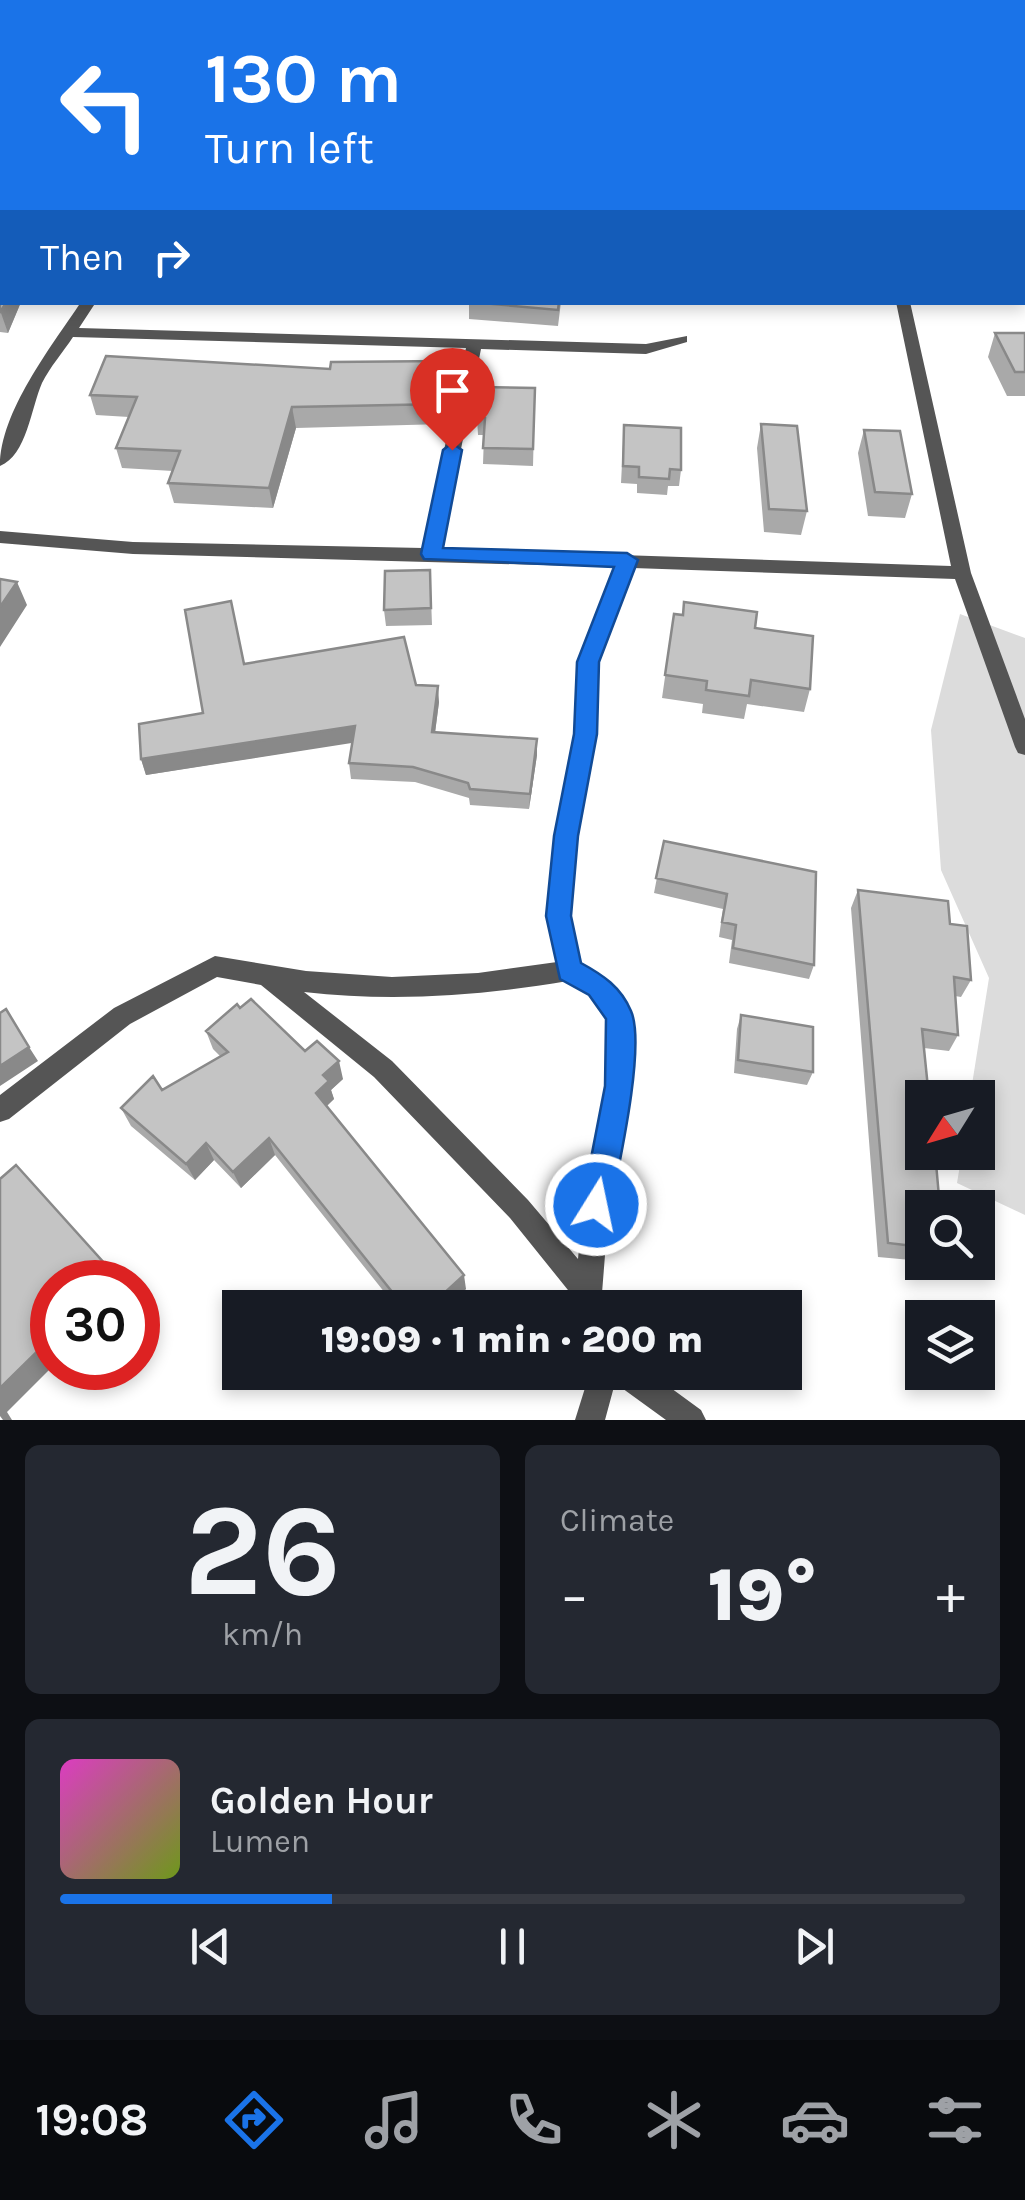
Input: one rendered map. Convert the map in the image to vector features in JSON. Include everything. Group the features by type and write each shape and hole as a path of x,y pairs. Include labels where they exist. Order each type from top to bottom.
{"street":[{"path":"0,461 9,450 35,382 86,305"},
{"path":"905,305 962,572 1025,747"},
{"path":"70,332 646,349 682,339"},
{"path":"431,554 474,345"},
{"path":"0,537 133,548 962,572"},
{"path":"570,970 558,916 566,836 586,734 588,662 627,560"},
{"path":"0,1110 122,1016 214,966 268,977 382,990 492,985 570,970 599,987 620,1016 619,1086 596,1205 591,1290"},
{"path":"268,977 383,1070 519,1209 582,1290"},
{"path":"590,1420 599,1390"},
{"path":"649,1390 690,1420"}],"shaded area":[{"path":"960,614 1025,638 1025,1215 995,1201 995,1190 972,1190 957,1183 959,1170 995,1170 995,1080 973,1080 989,978 941,870 931,730"}],"building":[{"path":"504,305 559,305 558,310"},
{"path":"995,333 1025,333 1025,372 1015,372"},
{"path":"106,356 330,369 331,362 444,361 443,404 292,407 269,488 168,483 180,451 116,448 137,397 90,395"},
{"path":"479,387 535,388 533,449 483,448 485,418 477,418"},
{"path":"761,424 797,426 807,511 769,509"},
{"path":"624,425 681,428 681,470 670,469 669,479 639,477 639,467 623,466"},
{"path":"864,430 900,431 912,494 875,492"},
{"path":"430,570 431,608 384,610 385,571"},
{"path":"0,579 17,582 0,607"},
{"path":"231,601 244,664 404,637 416,685 438,686 432,732 537,739 530,794 470,789 468,783 413,767 349,763 355,726 141,759 139,724 203,713 185,610"},
{"path":"684,602 757,612 755,628 813,636 810,689 751,680 749,696 706,690 707,681 665,675 674,614 683,615"},
{"path":"664,841 816,872 814,965 733,948 736,925 722,922 727,894 656,878"},
{"path":"858,890 948,901 950,924 967,926 971,980 954,977 958,1035 922,1029 927,1080 905,1080 905,1170 937,1170 938,1190 905,1190 905,1245 888,1243"},
{"path":"251,999 305,1051 317,1041 339,1061 323,1075 329,1081 316,1093 464,1275 448,1290 391,1290 269,1138 233,1172 206,1143 186,1164 121,1108 153,1076 162,1090 228,1052 206,1031 237,1004 240,1008"},
{"path":"6,1009 29,1047 0,1066 0,1013"},
{"path":"741,1015 813,1027 813,1072 738,1060"},
{"path":"16,1165 102,1260 30,1260 30,1359 0,1388 0,1179"}],"route":[{"path":"452,450 431,554 627,560 588,662 586,734 566,836 558,916 570,970 599,987 620,1016 619,1086 596,1205"}]}
